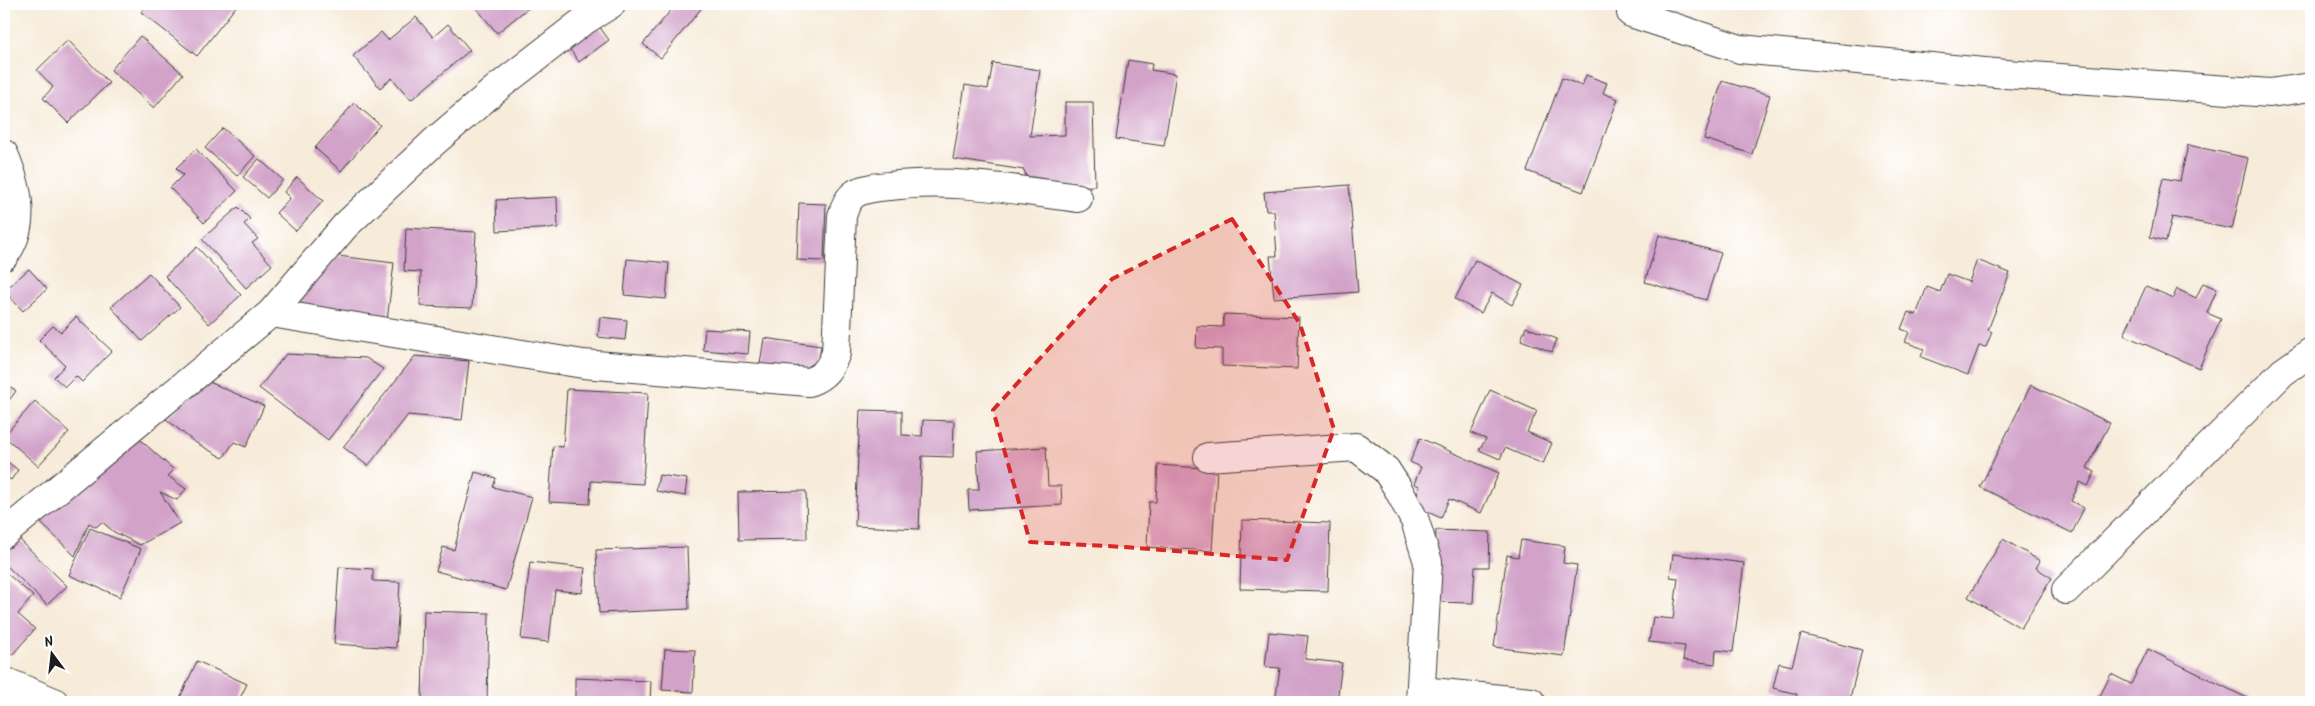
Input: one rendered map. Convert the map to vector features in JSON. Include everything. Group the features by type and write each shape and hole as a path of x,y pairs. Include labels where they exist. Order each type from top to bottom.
{"street":[{"path":"4,534 271,313 345,226 434,142 497,88 582,22 611,4"},
{"path":"1632,14 1740,49 2006,74 2270,94 2311,87"},
{"path":"4,154 15,181 19,209 17,232 11,247 4,256"},
{"path":"271,313 583,364 809,382 822,377 831,366 836,353 842,216 846,202 855,194 867,189 899,185 955,183 1078,198"},
{"path":"2066,590 2283,372 2311,352"},
{"path":"1208,457 1356,447 1386,470 1415,520 1428,562 1421,696 1531,702"},
{"path":"4,681 54,702"}],"highlighted area":[{"path":"1232,219 1300,324 1334,429 1287,560 1125,547 1030,542 993,410 1112,279"}],"building":[{"path":"148,4 238,4 197,56 141,12"},
{"path":"473,4 533,4 497,33"},
{"path":"676,4 704,5 661,58 643,44"},
{"path":"416,17 433,37 448,24 470,50 411,100 392,78 380,88 353,56 381,32 388,40"},
{"path":"596,22 609,40 579,62 566,44"},
{"path":"140,36 183,74 154,108 111,70"},
{"path":"68,40 109,83 68,123 43,98 53,87 37,70"},
{"path":"1128,60 1152,64 1151,70 1176,74 1164,146 1116,139"},
{"path":"993,63 1040,70 1030,136 1065,135 1065,102 1093,102 1095,186 1030,188 1024,170 953,159 965,85 988,89"},
{"path":"1586,75 1607,83 1603,93 1618,99 1583,192 1527,171 1562,78 1582,86"},
{"path":"1722,81 1770,95 1752,154 1704,139"},
{"path":"354,103 380,125 341,171 315,148"},
{"path":"223,128 255,156 237,176 205,148"},
{"path":"2188,145 2248,158 2232,229 2172,217 2166,241 2150,237 2163,178 2180,181"},
{"path":"196,149 237,191 204,223 170,188 183,175 176,168"},
{"path":"259,159 283,180 267,198 243,177"},
{"path":"297,177 323,201 296,231 276,213 290,198 284,192"},
{"path":"1349,185 1358,292 1274,298 1270,256 1277,256 1274,211 1266,211 1264,192"},
{"path":"557,197 558,228 497,231 496,200"},
{"path":"799,203 826,204 824,261 797,260"},
{"path":"238,207 250,219 244,224 258,239 252,243 272,265 246,288 202,239"},
{"path":"406,228 476,232 472,308 420,306 421,272 404,271"},
{"path":"1659,235 1721,253 1706,300 1645,282"},
{"path":"197,247 241,295 209,324 165,276"},
{"path":"338,256 394,263 387,321 290,304"},
{"path":"627,259 669,263 666,299 624,295"},
{"path":"1475,260 1523,285 1512,305 1492,293 1481,313 1455,299"},
{"path":"1977,260 2010,273 1988,330 1992,332 1986,347 1979,346 1968,375 1921,357 1924,349 1905,342 1909,332 1901,329 1908,312 1916,315 1927,287 1940,292 1947,274 1969,282"},
{"path":"29,269 47,289 23,311 4,291"},
{"path":"149,273 180,307 142,341 111,307"},
{"path":"2203,283 2217,289 2207,313 2221,319 2199,368 2124,335 2146,286 2173,298 2177,289 2196,298"},
{"path":"1224,314 1299,317 1297,369 1222,366 1222,349 1196,348 1197,326 1223,327"},
{"path":"76,317 112,351 82,382 76,376 65,387 54,377 65,365 39,340 53,326 61,332"},
{"path":"600,317 627,320 625,340 598,337"},
{"path":"1526,327 1557,339 1552,352 1521,340"},
{"path":"705,329 750,332 748,354 703,350"},
{"path":"764,338 821,346 817,372 760,364"},
{"path":"286,354 366,358 383,369 328,440 259,388"},
{"path":"415,356 469,361 462,420 408,415 368,466 343,447"},
{"path":"207,381 264,406 246,447 234,442 223,458 193,441 166,419"},
{"path":"4,382 16,391 4,407"},
{"path":"2031,385 2110,423 2087,468 2095,472 2088,486 2080,482 2071,501 2084,508 2072,533 1980,487"},
{"path":"567,389 648,393 643,484 591,481 590,504 549,502 553,446 563,447"},
{"path":"1490,390 1537,411 1527,432 1552,443 1543,464 1505,448 1500,459 1479,450 1486,439 1471,433"},
{"path":"35,401 69,432 38,466 4,436"},
{"path":"860,410 902,411 902,435 922,436 923,420 954,421 953,457 922,456 919,529 855,526"},
{"path":"136,436 174,470 168,476 186,489 177,500 160,492 180,523 140,545 114,532 102,522 96,527 89,523 75,556 37,519 70,492 109,465"},
{"path":"1420,438 1499,473 1481,513 1449,499 1441,518 1412,505 1420,486 1414,484 1421,467 1410,462"},
{"path":"1046,447 1048,486 1061,486 1062,505 969,510 968,490 979,490 977,451"},
{"path":"4,459 18,470 11,480 4,475"},
{"path":"1158,465 1217,469 1212,551 1147,547 1149,502 1156,502"},
{"path":"475,472 496,478 493,487 532,497 506,590 436,571 443,547 454,550"},
{"path":"659,475 687,479 685,496 656,491"},
{"path":"806,491 807,539 739,540 738,492"},
{"path":"1242,520 1330,523 1328,591 1240,589"},
{"path":"90,528 141,549 120,597 69,575"},
{"path":"1436,530 1490,532 1489,567 1475,567 1473,603 1434,602"},
{"path":"12,532 67,586 47,605 4,563 4,541"},
{"path":"2003,539 2040,561 2036,568 2052,578 2021,628 1968,597"},
{"path":"1521,540 1565,546 1563,563 1577,565 1564,656 1494,647 1507,555 1518,557"},
{"path":"687,547 689,609 599,613 596,550"},
{"path":"1673,554 1744,563 1733,652 1716,650 1715,664 1683,660 1685,646 1649,642 1653,617 1673,619 1678,578 1670,577"},
{"path":"530,562 585,568 582,593 555,590 549,642 521,639"},
{"path":"339,567 373,569 373,581 400,582 396,648 334,644"},
{"path":"4,571 33,596 18,614 35,629 12,655 4,647"},
{"path":"424,611 489,613 487,702 422,702"},
{"path":"1269,632 1308,636 1305,659 1342,663 1337,702 1275,702 1280,668 1265,667"},
{"path":"1801,634 1862,650 1849,702 1795,702 1797,694 1773,688 1779,663 1792,666"},
{"path":"665,649 695,650 693,692 662,690"},
{"path":"2148,649 2249,699 2248,702 2097,702 2111,674 2131,684"},
{"path":"197,661 247,684 238,702 178,702"},
{"path":"575,678 651,681 650,702 575,701"}]}
